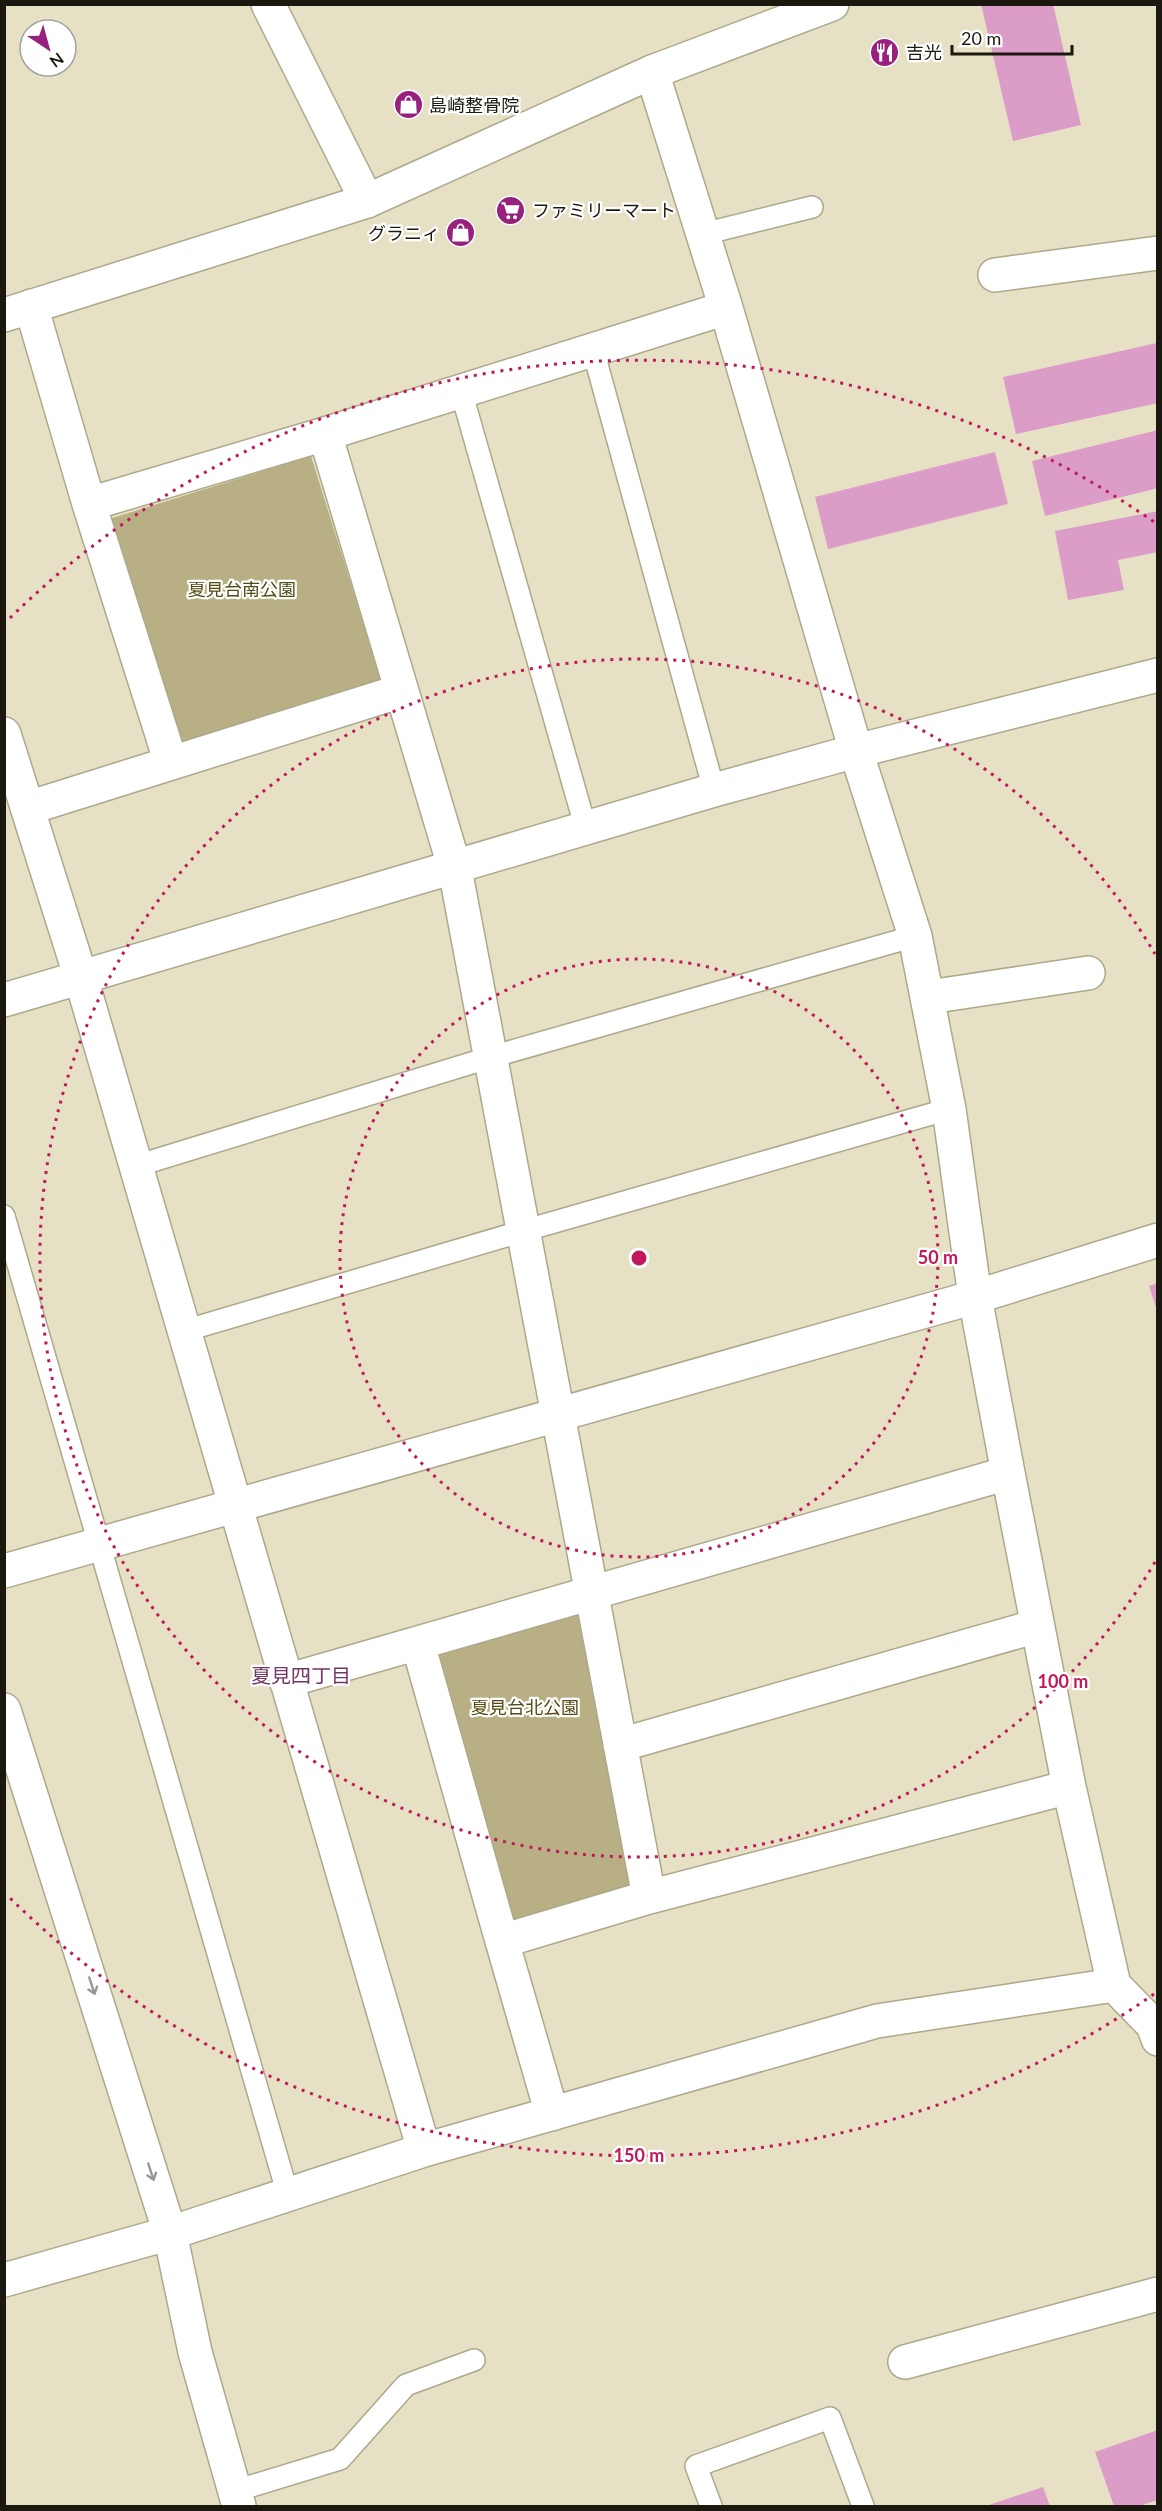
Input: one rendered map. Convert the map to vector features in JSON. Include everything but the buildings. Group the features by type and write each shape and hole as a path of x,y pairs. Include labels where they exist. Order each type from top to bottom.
{"street":[{"path":"268,4 367,201"},
{"path":"171,763 89,504 18,310 367,201 652,72 832,4"},
{"path":"652,72 726,308 856,751 915,936 929,997 949,1109 975,1297 1069,1787 1135,2002 1153,2025 1158,2039"},
{"path":"995,276 1158,253"},
{"path":"89,504 325,434 726,308"},
{"path":"325,434 455,868 649,1897"},
{"path":"4,1000 714,790 856,751 1158,675"},
{"path":"28,808 402,691"},
{"path":"4,734 81,978 424,2150"},
{"path":"929,997 1088,973"},
{"path":"4,1571 975,1297 1158,1240"},
{"path":"286,1681 592,1595 1008,1473"},
{"path":"620,1745 1037,1626"},
{"path":"418,1644 552,2114"},
{"path":"4,1710 170,2234 195,2352 237,2498"},
{"path":"4,1775 138,2208 170,2234"},
{"path":"502,1941 649,1897 1069,1787"},
{"path":"4,2280 170,2234 424,2150 878,2021 1135,2002"},
{"path":"905,2361 1158,2294"}],"lane":[{"path":"703,234 812,207"},
{"path":"593,350 714,790"},
{"path":"461,391 586,829"},
{"path":"136,1166 491,1057 915,936"},
{"path":"184,1331 949,1109"},
{"path":"4,1216 288,2195"},
{"path":"237,2498 340,2459 406,2385 474,2360"},
{"path":"711,2506 696,2466 831,2418 863,2506"}],"green space":[{"name":"夏見台南公園","path":"311,456 382,683 183,745 106,520"},
{"name":"夏見台北公園","path":"579,1614 637,1888 511,1923 434,1654"}],"place":[{"name":"吉光","path":"885,52"},
{"name":"島崎整骨院","path":"408,105"},
{"name":"ファミリーマート","path":"511,210"},
{"name":"グラニィ","path":"461,233"}],"district":[{"name":"夏見四丁目","path":"301,1675"}]}
